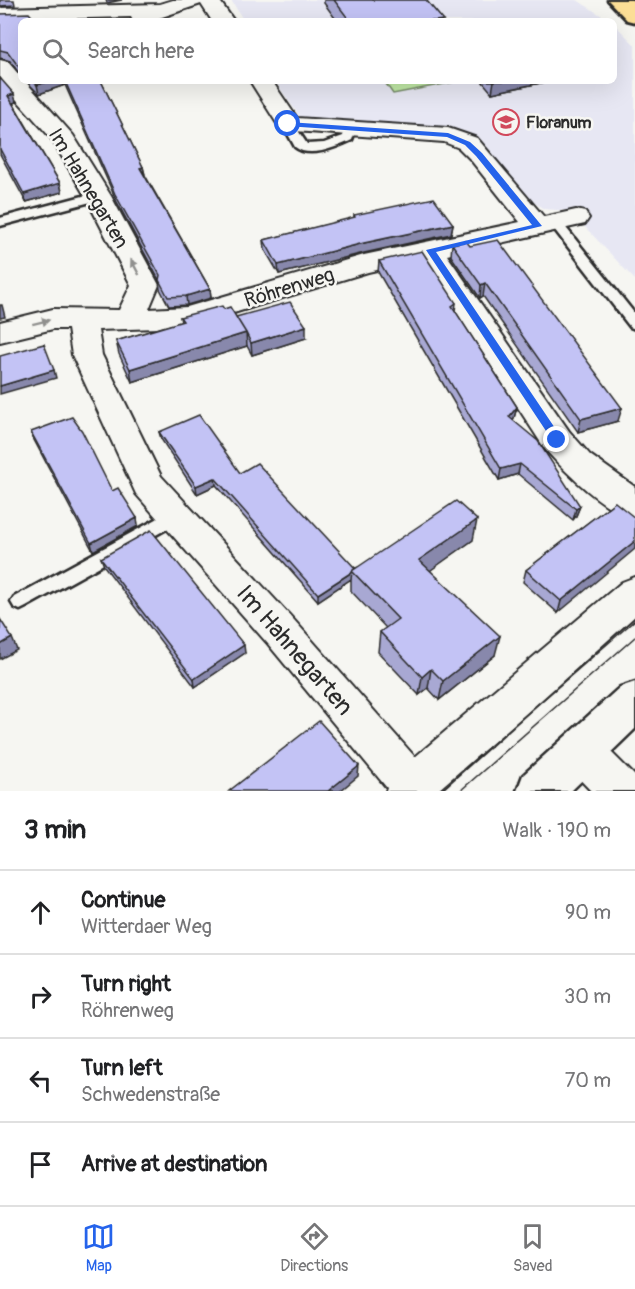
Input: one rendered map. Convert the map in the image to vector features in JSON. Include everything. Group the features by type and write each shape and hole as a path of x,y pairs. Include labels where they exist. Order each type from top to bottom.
{"highway":[{"path":"619,0 635,15"}],"main road":[{"path":"540,791 635,701"},
{"path":"582,752 635,719"}],"street":[{"path":"136,18 194,0"},
{"path":"209,0 221,18"},
{"path":"0,14 159,10"},
{"path":"0,66 18,58"},
{"name":"Im Hahnegarten","path":"0,66 61,135 98,196 145,285 129,320"},
{"path":"263,84 288,124 448,135 468,143 556,222"},
{"name":"Röhrenweg","path":"0,332 53,319 82,321 188,317 364,264 556,222"},
{"path":"430,250 557,440 578,464 635,506"},
{"name":"Im Hahnegarten","path":"82,321 87,355 148,485 281,632 410,788"},
{"path":"410,788 635,593"},
{"path":"582,752 620,791"}],"lane":[{"path":"0,222 98,196"},
{"path":"556,222 635,324"},
{"path":"20,602 175,516"}],"shaded area":[{"path":"231,0 577,0 605,18 242,18"},
{"name":"Floranum","path":"617,27 635,45 635,280 570,211 544,209 530,200 484,145 473,136 453,128 300,117 277,84 617,84"}],"green space":[{"path":"386,84 445,84 393,94"}],"building":[{"path":"334,0 426,0 441,18 348,18"},
{"path":"29,13 33,18 18,18 18,66 8,52 0,50 0,14"},
{"path":"0,78 14,94 8,96 60,183 24,194 0,149"},
{"path":"66,84 102,84 143,167 140,168 210,289 186,296 168,297 159,280 160,275 115,194"},
{"path":"434,198 453,224 364,243 278,265 264,240 355,217 354,215"},
{"path":"498,240 622,408 581,419 485,283 481,285 452,244 466,241 470,246"},
{"path":"422,251 456,303 452,306 517,407 509,417 538,441 580,506 576,509 520,464 501,469 379,261"},
{"path":"290,302 306,326 251,343 246,333 130,369 116,341 183,321 180,317 222,306 224,309 230,307 236,317"},
{"path":"44,344 54,370 0,386 0,356"},
{"path":"199,415 240,473 257,463 355,568 352,572 318,594 215,478 196,486 159,432"},
{"path":"72,417 82,431 112,491 118,488 137,518 91,543 31,432"},
{"path":"456,501 477,520 419,560 500,636 443,681 431,669 422,677 380,632 398,619 352,571"},
{"path":"615,502 635,518 635,541 561,601 526,570"},
{"path":"151,530 244,645 194,679 101,558"},
{"path":"0,619 12,638 0,645"},
{"path":"319,721 359,766 328,791 229,791"}],"tram line":[{"path":"438,791 635,620"},
{"path":"460,791 635,637"}],"place":[{"name":"Floranum","path":"506,122"}],"route":[{"path":"288,124 448,135 468,143 479,154 538,226 430,250 557,440"}]}
